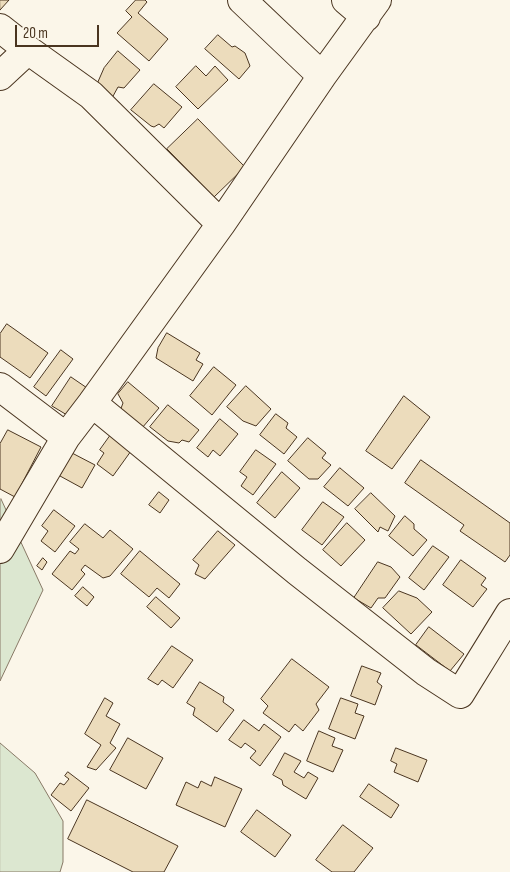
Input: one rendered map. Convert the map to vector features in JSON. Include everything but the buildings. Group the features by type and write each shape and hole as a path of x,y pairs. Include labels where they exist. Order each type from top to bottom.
{"street":[{"path":"242,0 322,76"},
{"path":"0,549 66,437 221,224 322,76 363,6"},
{"path":"0,28 91,95 221,224"},
{"path":"0,76 28,50"},
{"path":"0,387 66,437"},
{"path":"92,403 297,570 426,672 460,694 510,613"}],"green space":[{"path":"0,500 43,590 0,681"},
{"path":"0,743 35,773 63,821 63,862 60,872 0,872"}]}
